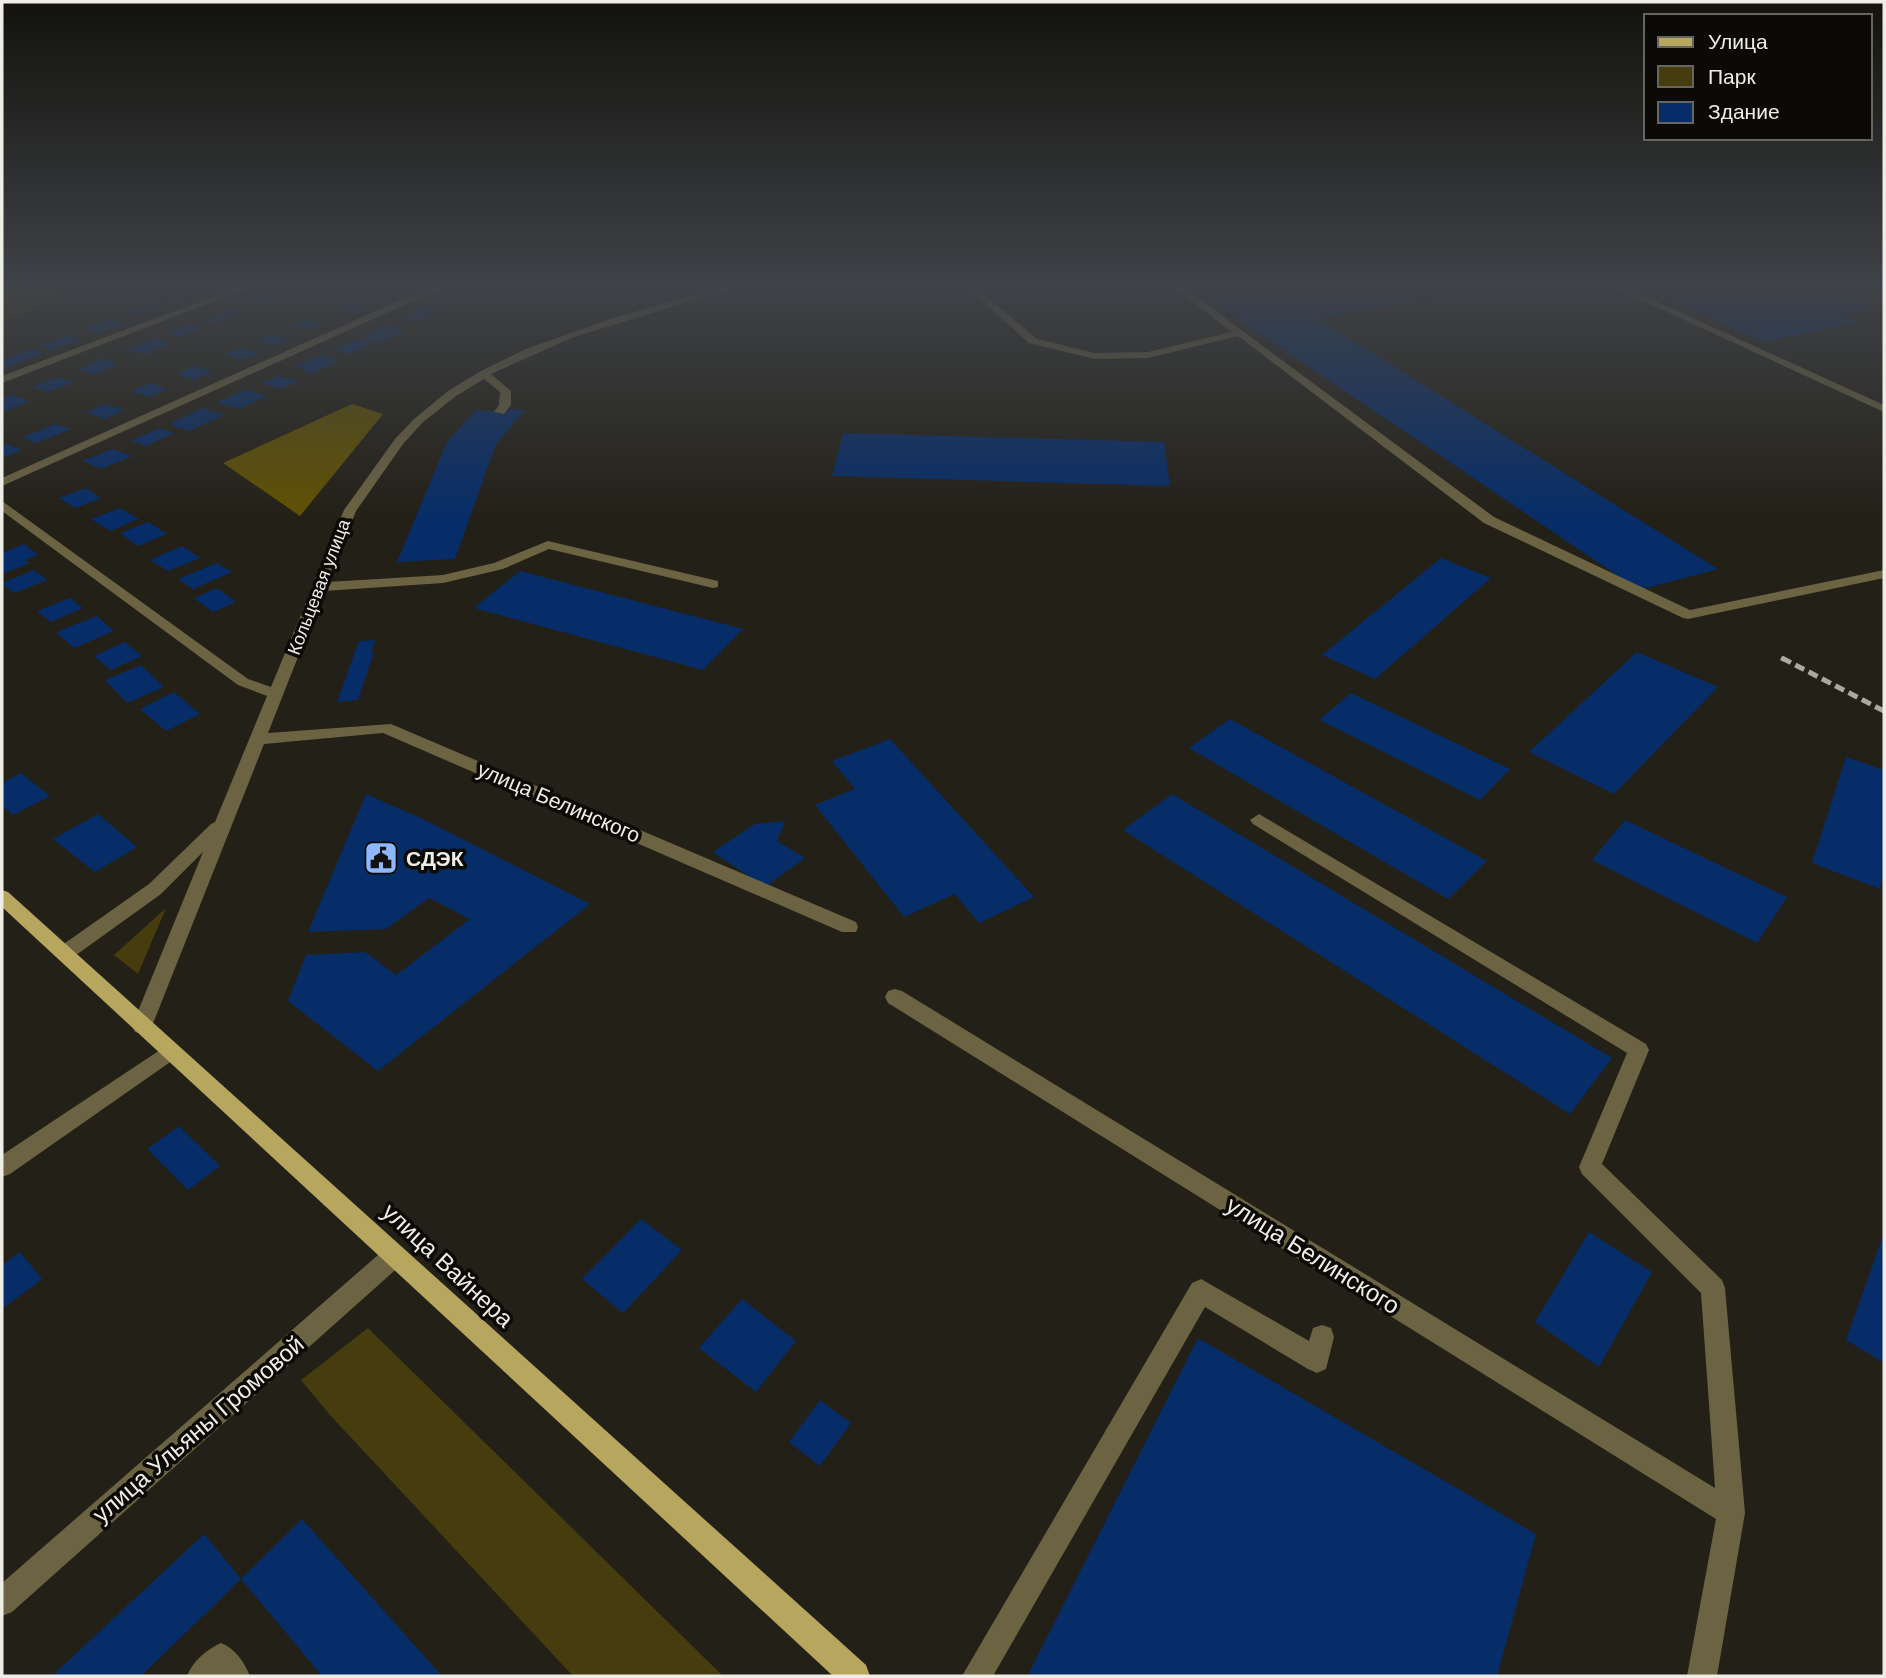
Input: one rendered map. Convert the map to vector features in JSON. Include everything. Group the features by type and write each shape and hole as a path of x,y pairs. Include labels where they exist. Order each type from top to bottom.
{"main road":[{"name":"улица Вайнера","path":"2,897 855,1676"}],"street":[{"path":"2,380 48,362"},
{"path":"2,482 269,362"},
{"name":"Кольцевая улица","path":"142,1026 350,510 369,487 389,453 431,409 483,374 509,362"},
{"path":"1279,362 1489,520 1688,615 1884,574"},
{"path":"1782,362 1884,409"},
{"path":"483,374 506,391 505,405 500,412"},
{"path":"2,505 243,681 275,694"},
{"path":"318,587 443,579 498,566 548,545 713,584"},
{"name":"улица Белинского","path":"259,739 385,728 849,927"},
{"path":"1259,820 1639,1050 1590,1167 1713,1288 1731,1513 1702,1676"},
{"name":"Кольцевая улица","path":"65,953 155,890 222,823"},
{"name":"улица Белинского","path":"895,997 1731,1513"},
{"path":"2,1167 169,1052"},
{"name":"улица Ульяны Громовой","path":"2,1602 394,1256"},
{"path":"977,1676 1201,1292 1317,1360 1322,1337"},
{"path":"202,1676 221,1658 235,1676"}],"green space":[{"path":"166,908 138,974 114,955"},
{"path":"368,1328 723,1676 573,1676 330,1415 301,1380"}],"shaded area":[{"path":"352,404 383,414 300,516 223,463"}],"building":[{"path":"2,362 20,362 8,367 2,365"},
{"path":"95,362 119,364 94,375 78,369"},
{"path":"305,362 336,362 314,373 295,367"},
{"path":"1302,362 1387,362 1718,569 1639,590"},
{"path":"194,366 213,372 195,380 176,374"},
{"path":"278,376 298,381 281,389 261,383"},
{"path":"58,377 74,382 48,392 32,387"},
{"path":"150,383 168,389 150,397 131,391"},
{"path":"245,390 267,396 239,409 217,402"},
{"path":"12,395 29,401 2,412 2,399"},
{"path":"106,404 125,410 105,419 86,412"},
{"path":"203,408 224,415 189,431 169,424"},
{"path":"509,409 525,410 496,444 455,559 397,562 447,442 476,410 506,412"},
{"path":"56,424 71,429 36,443 22,437"},
{"path":"159,428 174,433 146,446 131,441"},
{"path":"843,433 1164,442 1170,486 832,476"},
{"path":"7,444 22,450 2,458 2,446"},
{"path":"112,449 132,456 101,469 82,461"},
{"path":"86,488 101,498 75,508 59,498"},
{"path":"120,508 139,519 110,531 91,519"},
{"path":"148,522 167,534 138,546 120,533"},
{"path":"24,544 38,555 25,560 30,563 2,574 2,553"},
{"path":"182,546 200,558 168,571 150,560"},
{"path":"1441,558 1491,578 1375,679 1322,655"},
{"path":"217,563 232,572 193,589 178,579"},
{"path":"34,570 47,580 14,593 2,583"},
{"path":"520,571 743,629 703,670 474,608"},
{"path":"217,588 236,602 213,612 194,598"},
{"path":"70,598 83,608 51,622 37,611"},
{"path":"97,616 114,631 74,648 56,632"},
{"path":"375,640 371,653 374,652 358,700 337,702 359,641"},
{"path":"125,642 142,656 111,670 94,656"},
{"path":"1637,652 1718,687 1614,794 1529,752"},
{"path":"141,665 164,687 127,703 105,680"},
{"path":"174,692 200,714 166,731 140,709"},
{"path":"1351,693 1510,769 1480,800 1319,720"},
{"path":"1230,719 1487,861 1448,899 1189,748"},
{"path":"890,739 1034,897 979,923 955,894 904,917 815,805 855,789 832,761"},
{"path":"1846,757 1884,770 1884,874 1880,889 1812,863"},
{"path":"21,773 50,796 13,815 2,806 2,783"},
{"path":"366,794 425,820 590,904 378,1071 288,1001 306,955 365,952 396,975 470,919 429,898 386,929 308,932"},
{"path":"1172,794 1612,1058 1570,1114 1123,830"},
{"path":"98,814 137,847 95,872 53,839"},
{"path":"1625,820 1787,897 1757,943 1592,860"},
{"path":"785,821 777,841 805,858 765,887 713,852 755,824"},
{"path":"179,1126 220,1166 188,1190 147,1149"},
{"path":"641,1219 682,1250 623,1313 582,1279"},
{"path":"1589,1232 1652,1272 1599,1367 1535,1322"},
{"path":"1884,1233 1884,1363 1846,1340"},
{"path":"20,1252 42,1279 2,1309 2,1265"},
{"path":"742,1299 796,1341 756,1392 699,1348"},
{"path":"1198,1338 1536,1534 1497,1676 1033,1676 1029,1673"},
{"path":"820,1400 851,1423 820,1466 789,1442"},
{"path":"302,1519 442,1676 322,1676 241,1579"},
{"path":"204,1534 241,1579 141,1676 52,1676"}],"railway":[{"path":"1781,658 1785,660"},
{"path":"1782,658 1884,711"}],"place":[{"name":"СДЭК","path":"381,858"}]}
